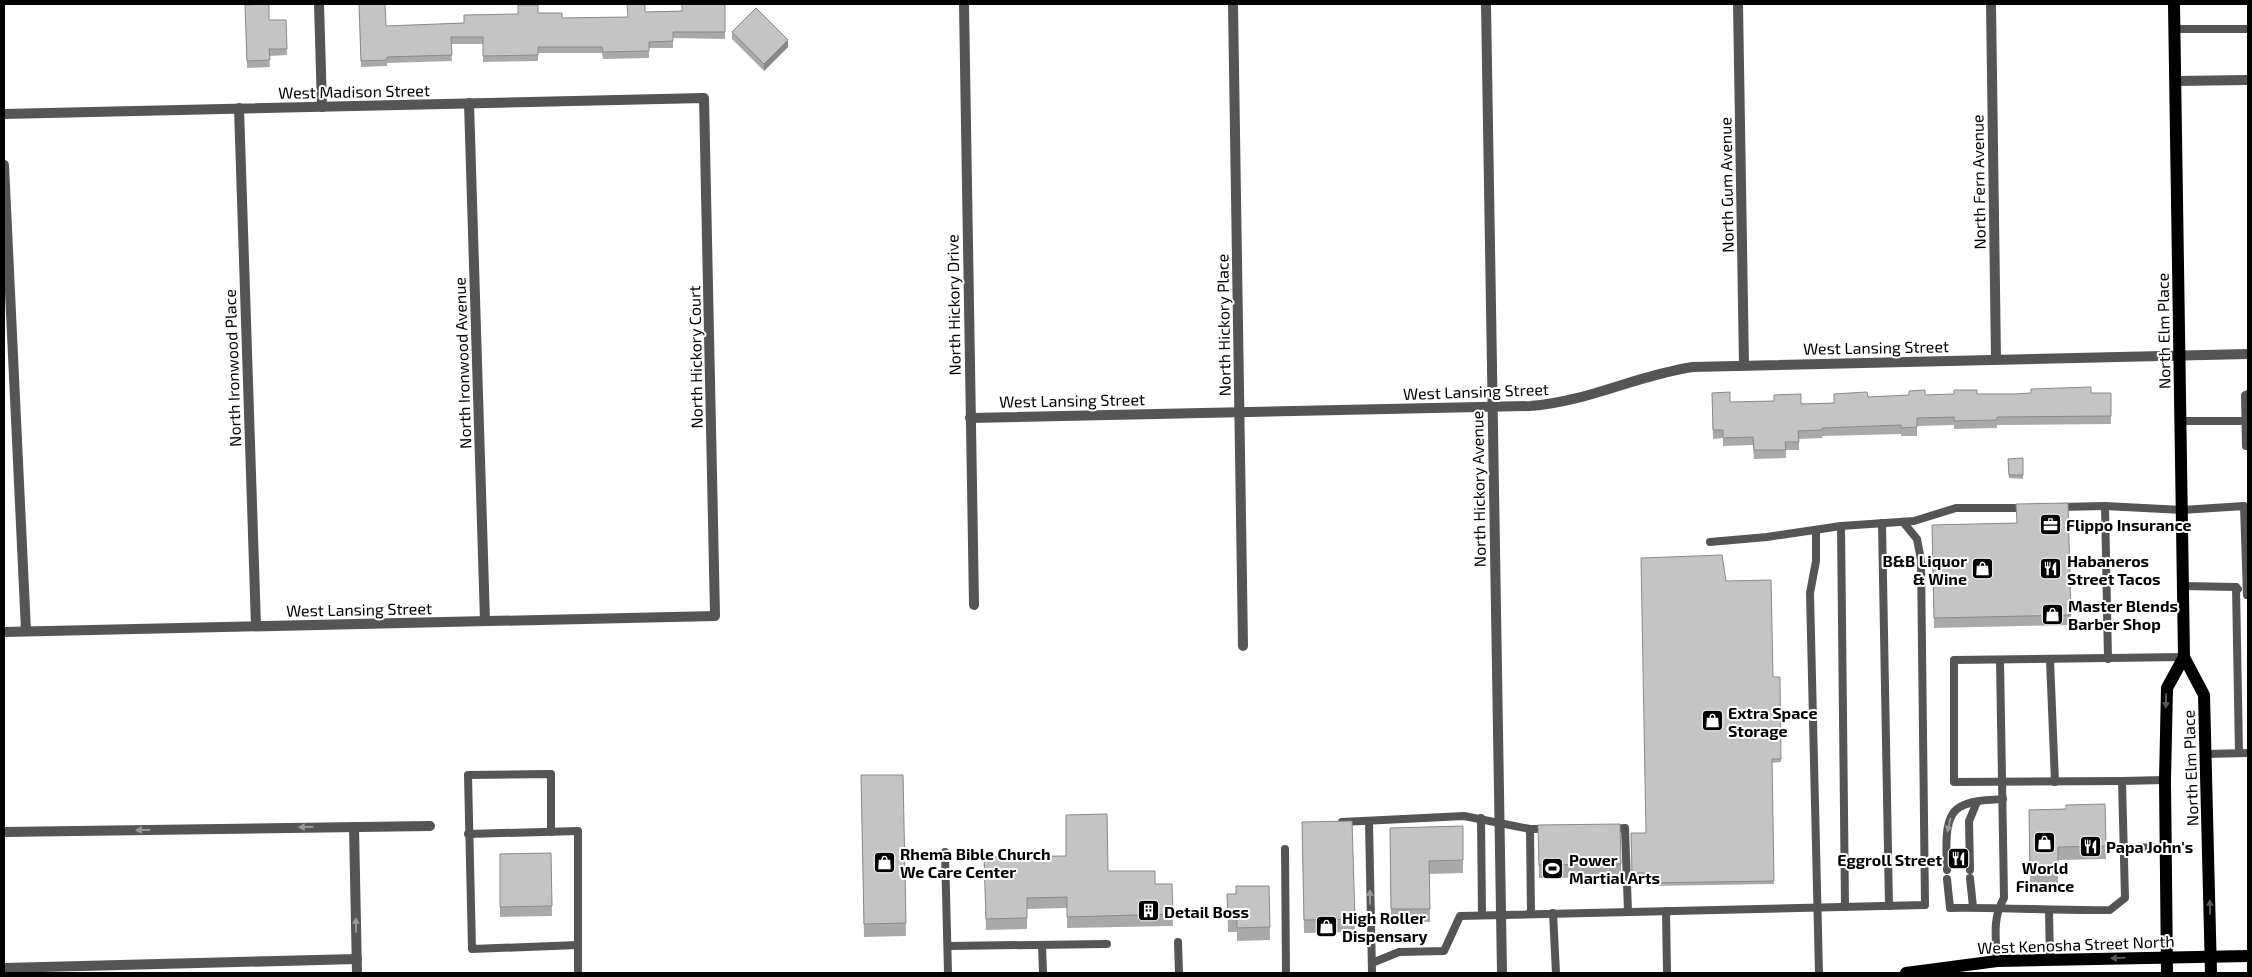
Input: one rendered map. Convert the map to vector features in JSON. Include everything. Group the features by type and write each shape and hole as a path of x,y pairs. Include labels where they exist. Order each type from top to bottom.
{"main road":[{"name":"North Elm Place","path":"2174,4 2184,657 2204,695 2211,973"},
{"name":"North Elm Place","path":"2167,973 2165,780 2167,688 2184,657"},
{"name":"West Kenosha Street North","path":"1906,973 1998,961 2248,956"}],"street":[{"path":"319,4 322,106"},
{"name":"North Hickory Place","path":"1233,4 1243,646"},
{"name":"North Hickory Avenue","path":"1486,4 1491,407 1502,973"},
{"name":"North Gum Avenue","path":"1738,4 1744,365"},
{"name":"North Fern Avenue","path":"1991,4 1996,360"},
{"name":"North Hickory Drive","path":"964,5 974,605"},
{"path":"2176,81 2248,80"},
{"name":"West Madison Street","path":"4,114 704,98"},
{"name":"North Hickory Court","path":"704,98 715,616"},
{"name":"North Ironwood Avenue","path":"469,103 485,621"},
{"name":"North Ironwood Place","path":"239,108 256,626"},
{"path":"4,166 26,631"},
{"name":"West Lansing Street","path":"970,418 1547,405 1600,393 1644,376 1677,369 1744,365 2248,354"},
{"name":"West Lansing Street","path":"4,632 715,616"},
{"path":"354,826 357,973"},
{"path":"4,832 430,826"},
{"path":"4,968 357,959"}],"lane":[{"path":"2174,29 2248,28"},
{"path":"2248,394 2245,394 2246,446 2248,446"},
{"path":"2181,421 2245,421"},
{"path":"2055,507 2105,506 2182,510 2246,504 2248,595"},
{"path":"2105,506 2108,659"},
{"path":"1710,542 1842,526 1914,521 1956,508 2035,507"},
{"path":"1372,963 1399,952 1444,950 1460,916 1925,905 1921,560 1917,539 1903,522"},
{"path":"1882,523 1889,906"},
{"path":"1842,526 1844,907"},
{"path":"1816,530 1816,561 1810,594 1819,973"},
{"path":"2183,586 2236,587 2248,595"},
{"path":"2236,587 2238,753"},
{"path":"2165,780 1954,782 1954,660 2184,657"},
{"path":"1998,961 1995,923 1998,907 2004,898 2000,660"},
{"path":"2050,660 2055,782"},
{"path":"2206,754 2248,753"},
{"path":"552,832 551,774 468,775 472,949 578,946"},
{"path":"2003,799 1960,806 1951,817 1947,829 1947,874 1950,908 1998,907 2049,911 2110,910 2125,898 2122,781"},
{"path":"1973,908 1969,822 1977,802"},
{"path":"1334,822 1369,822 1464,816 1530,829 1558,829"},
{"path":"1481,818 1482,915"},
{"path":"1369,822 1372,973"},
{"path":"1606,829 1625,828 1628,912"},
{"path":"1530,829 1530,914"},
{"path":"468,834 578,831 578,973"},
{"path":"2124,848 2165,848"},
{"path":"1286,850 1286,973"},
{"path":"945,852 948,973"},
{"path":"1666,911 1667,973"},
{"path":"2049,911 2050,960"},
{"path":"1553,913 1556,973"},
{"path":"1178,942 1178,973"},
{"path":"948,946 1107,944"},
{"path":"1042,945 1043,973"}],"building":[{"path":"269,4 269,20 286,20 287,49 269,49 270,60 247,61 245,5"},
{"path":"359,4 385,4 386,26 464,23 464,15 518,14 518,5 538,5 538,13 562,13 562,18 628,17 627,4 645,4 645,12 682,11 682,4 725,4 725,32 673,32 673,41 649,42 649,51 603,52 602,47 538,47 538,55 483,56 483,37 451,37 452,55 387,57 387,60 361,61"},
{"path":"756,8 788,40 764,64 732,32"},
{"path":"2091,387 2091,393 2111,393 2111,416 1997,417 1997,420 1954,421 1954,417 1917,418 1917,427 1901,428 1901,425 1822,428 1822,430 1798,431 1799,442 1785,442 1786,450 1754,450 1753,437 1723,438 1723,430 1713,430 1712,393 1730,392 1730,402 1774,401 1774,395 1801,394 1801,404 1834,403 1834,394 1867,392 1868,397 1909,395 1909,391 1925,390 1925,395 1954,394 1954,390 1977,390 1977,394 2014,394 2031,393 2031,389"},
{"path":"2023,458 2023,475 2009,475 2008,459"},
{"name":"B&B Liquor & Wine","path":"2068,503 2071,615 1934,618 1932,525 2017,523 2016,504"},
{"name":"Extra Space Storage","path":"1722,555 1726,581 1771,580 1773,677 1780,677 1781,759 1772,759 1774,881 1646,883 1646,873 1632,873 1631,833 1646,833 1641,558"},
{"name":"Rhema Bible Church We Care Center","path":"861,775 903,775 906,923 864,924"},
{"path":"2105,804 2106,846 2058,847 2058,870 2030,870 2029,810 2066,809 2066,805"},
{"path":"1107,814 1108,871 1155,871 1155,884 1172,884 1173,914 1067,917 1067,897 1027,898 1027,918 986,919 984,857 1066,856 1066,815"},
{"path":"1352,821 1355,919 1304,920 1302,822"},
{"path":"1620,824 1621,864 1539,865 1538,825"},
{"path":"1463,826 1463,860 1429,861 1430,909 1391,909 1390,828"},
{"path":"551,853 552,906 500,907 500,854"},
{"path":"1236,886 1269,886 1270,927 1237,928 1237,919 1228,919 1227,894 1236,894"}],"place":[{"name":"Flippo Insurance","path":"2050,524"},
{"name":"B&B Liquor & Wine","path":"1983,569"},
{"name":"Habaneros Street Tacos","path":"2051,569"},
{"name":"Master Blends Barber Shop","path":"2052,614"},
{"name":"Extra Space Storage","path":"1712,721"},
{"name":"World Finance","path":"2045,843"},
{"name":"Papa John's","path":"2090,846"},
{"name":"Eggroll Street","path":"1958,859"},
{"name":"Rhema Bible Church We Care Center","path":"884,862"},
{"name":"Power Martial Arts","path":"1553,868"},
{"name":"Detail Boss","path":"1148,911"},
{"name":"High Roller Dispensary","path":"1326,926"}]}
